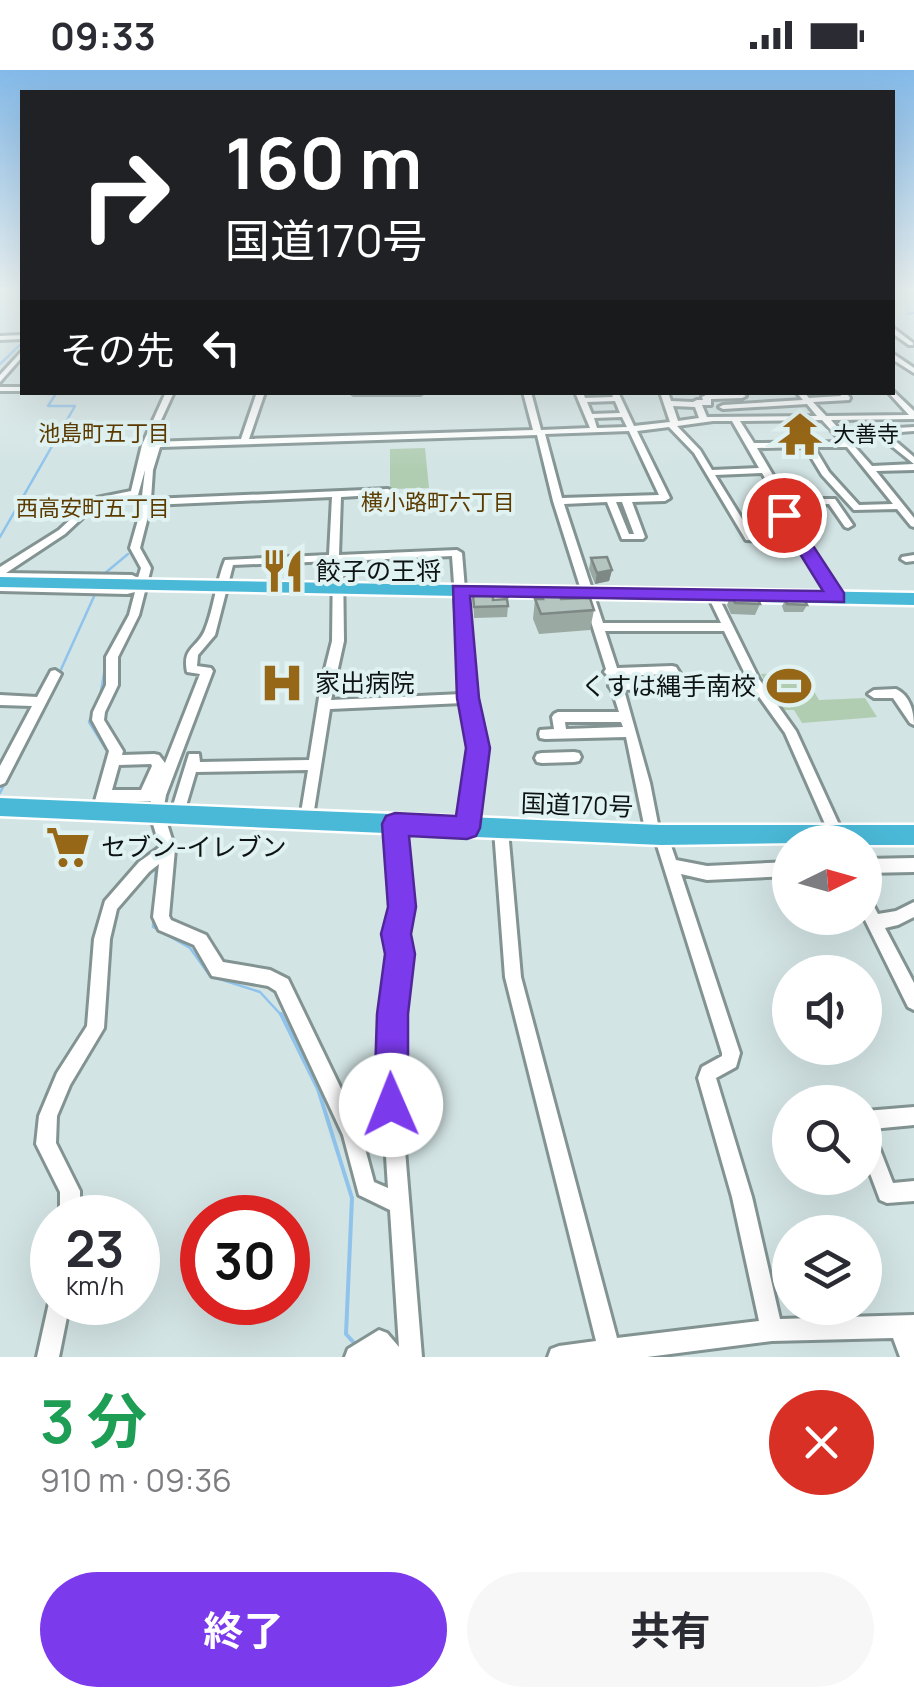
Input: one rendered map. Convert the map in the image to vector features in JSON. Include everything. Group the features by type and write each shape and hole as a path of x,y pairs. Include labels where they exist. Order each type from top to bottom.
{"highway":[{"path":"0,579 914,599"},
{"name":"国道170号","path":"0,807 160,803 306,819 502,830 772,837"},
{"name":"国道170号","path":"882,837 914,836"}],"street":[{"path":"0,380 20,355"},
{"path":"0,579 62,532 94,501 135,493 169,395"},
{"path":"244,442 260,395"},
{"path":"528,395 657,835 731,1053 730,1060 708,1073 707,1078 742,1197 772,1330"},
{"path":"665,395 673,424 697,452 749,538 799,540"},
{"path":"668,403 697,405 708,403 706,397 729,395"},
{"path":"742,395 760,419"},
{"path":"723,407 846,398 844,395"},
{"path":"894,395 914,416"},
{"path":"805,398 849,439 914,524"},
{"path":"558,501 665,498 619,403"},
{"path":"584,404 619,403"},
{"path":"584,404 619,403"},
{"path":"584,404 594,430"},
{"path":"697,405 704,420"},
{"path":"152,444 594,430 704,420 914,416"},
{"path":"735,419 784,502 784,515 837,598"},
{"path":"750,446 808,445 880,431 914,429"},
{"path":"880,431 914,461"},
{"path":"101,802 116,751 98,720 99,712 112,686 112,657 134,615 146,568 134,548 147,502 144,487 152,444"},
{"path":"808,445 825,473 858,508"},
{"path":"869,468 914,461"},
{"path":"708,473 764,470"},
{"path":"147,502 388,492"},
{"path":"306,819 338,642 337,495"},
{"path":"611,500 625,537 640,536 626,499"},
{"path":"784,502 832,502 848,525"},
{"path":"837,508 900,506"},
{"path":"160,803 206,672 191,669 192,654 209,635 229,562 457,553 468,698 478,748 467,828"},
{"path":"712,596 754,681 790,732 832,825"},
{"path":"597,627 727,627"},
{"path":"0,779 5,759 56,674"},
{"path":"874,694 896,692 914,720"},
{"path":"324,705 468,698"},
{"path":"0,700 41,702"},
{"path":"542,758 567,757 554,734 558,717 624,717"},
{"path":"554,734 629,732"},
{"path":"115,760 154,759 158,765 168,850 161,917 165,924 200,940 218,970 270,978 282,985 352,1133 366,1188 396,1202"},
{"path":"160,803 193,763 314,765"},
{"path":"395,824 402,872 390,1076 396,1202 411,1357"},
{"path":"502,830 513,977 610,1353"},
{"path":"70,1195 46,1144 48,1116 63,1079 95,1028 102,939 110,906 144,867 168,850"},
{"path":"670,865 707,873 772,870"},
{"path":"882,866 914,865"},
{"path":"882,921 914,909"},
{"path":"881,935 914,1001"},
{"path":"882,1120 912,1121"},
{"path":"882,1180 887,1193 914,1191"},
{"path":"48,1357 54,1325"},
{"path":"559,1357 772,1330 907,1327 910,1357"},
{"path":"356,1357 378,1341 393,1357"}],"green space":[{"path":"425,448 429,488 390,489 390,449"},
{"name":"くすは縄手南校","path":"802,671 819,700 865,698 877,717 802,723 794,710 781,710 761,674"}],"building":[{"path":"607,557 612,570 597,573 591,558"},
{"path":"539,589 560,589 561,599 590,598 594,610 541,614 535,599 543,599"},
{"path":"731,594 756,594 760,604 735,603"},
{"path":"473,595 507,599 508,606 474,607"},
{"path":"786,599 804,599 807,605 787,604"}],"waterway":[{"path":"0,364 16,349"},
{"path":"0,537 75,406 48,406 55,395"},
{"path":"137,576 141,567 129,549 141,503 138,492"},
{"path":"104,574 128,554"},
{"path":"58,676 96,592"},
{"path":"132,605 133,593"},
{"path":"107,656 100,697 89,722 109,754"},
{"path":"0,793 47,701"},
{"path":"156,864 153,927 190,948 210,976 260,992 282,1016"},
{"path":"282,1016 318,1089 352,1198 346,1334 355,1344"}],"place":[{"name":"大善寺","path":"800,434"},
{"name":"餃子の王将","path":"283,571"},
{"name":"家出病院","path":"282,683"},
{"name":"くすは縄手南校","path":"789,686"},
{"name":"セブン-イレブン","path":"68,847"}],"district":[{"name":"池島町五丁目","path":"104,433"},
{"name":"横小路町六丁目","path":"438,502"},
{"name":"西高安町五丁目","path":"93,508"}],"route":[{"path":"391,1105 392,1014 400,954 396,934 402,907 395,824 467,828 471,802 478,748 468,698 460,590 837,598 784,515"}]}
